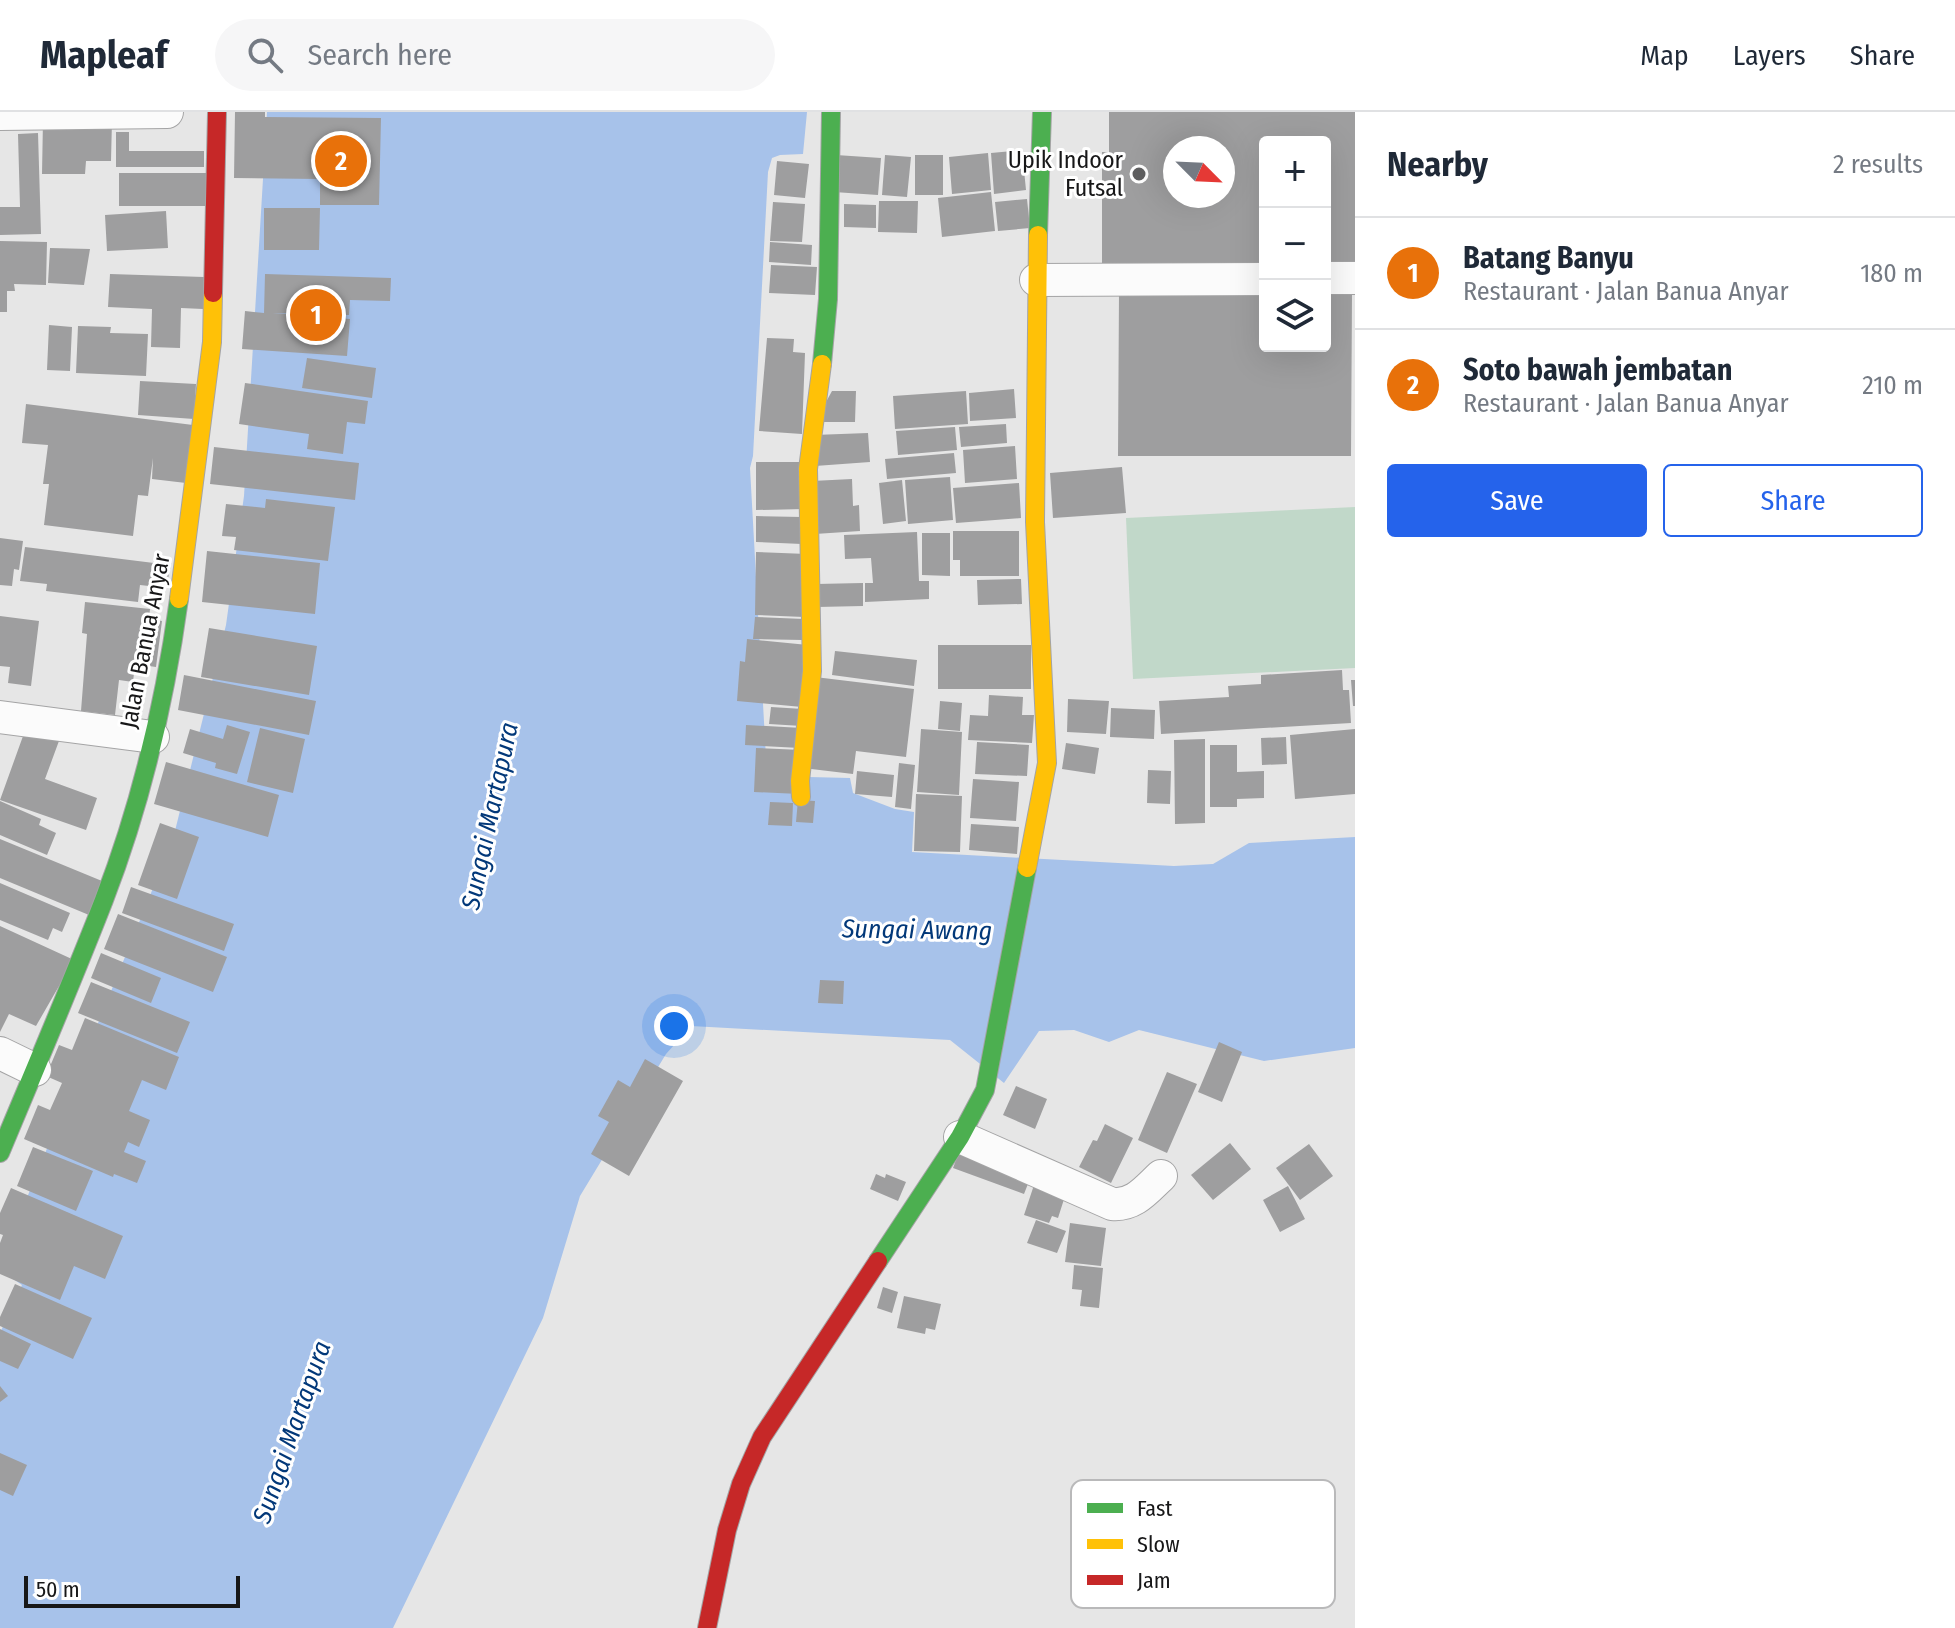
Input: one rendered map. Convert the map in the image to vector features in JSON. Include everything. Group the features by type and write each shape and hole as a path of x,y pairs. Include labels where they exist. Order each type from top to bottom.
{"street":[{"path":"0,114 167,112"},
{"name":"Jalan Banua Anyar","path":"0,1153 105,898 153,737 174,636 212,342 217,112"},
{"path":"801,797 812,671 808,469 828,299 831,112"},
{"path":"707,1628 726,1527 741,1480 762,1437 960,1137 985,1090 1047,763 1048,728 1036,582 1036,280 1042,112"},
{"path":"1331,278 1355,278"},
{"path":"1036,280 1259,279"},
{"path":"0,717 153,737"},
{"path":"0,1053 35,1070"},
{"path":"960,1137 1112,1204 1125,1205 1135,1200 1161,1176"}],"green space":[{"path":"1355,507 1355,668 1133,679 1126,518"}],"water":[{"path":"267,112 807,112 803,154 772,158 768,172 750,468 767,776 850,778 853,793 895,809 914,812 912,852 1174,866 1213,864 1249,843 1355,837 1355,1048 1264,1061 1139,1030 1109,1042 1074,1030 1039,1031 1004,1083 950,1040 691,1026 666,1054 580,1196 543,1318 393,1628 0,1628 0,1333 22,1285 0,1270 0,1264 173,839 226,625 244,496"}],"building":[{"path":"235,112 265,112 265,117 381,118 379,205 320,205 320,179 234,178"},
{"name":"Upik Indoor Futsal","path":"1109,112 1355,112 1355,271 1331,272 1331,136 1259,136 1259,272 1102,273 1102,152 1109,152"},
{"path":"43,120 112,120 111,161 86,161 85,174 42,174"},
{"path":"116,132 129,132 129,151 204,151 204,167 116,167"},
{"path":"38,133 41,234 0,235 0,207 20,207 18,134"},
{"path":"1022,150 1026,190 994,194 991,153"},
{"path":"988,153 991,190 952,194 949,157"},
{"path":"836,155 881,158 878,195 834,192"},
{"path":"885,155 911,157 907,197 882,195"},
{"path":"915,155 943,155 943,195 915,195"},
{"path":"777,161 809,164 805,198 774,195"},
{"path":"119,173 207,173 207,206 119,206"},
{"path":"991,192 995,231 942,237 938,198"},
{"path":"1027,199 1030,228 998,231 995,202"},
{"path":"879,201 918,201 917,233 878,232"},
{"path":"773,202 805,204 802,242 770,241"},
{"path":"844,204 876,205 876,228 844,227"},
{"path":"264,208 320,208 319,250 264,250"},
{"path":"166,211 168,248 107,251 105,215"},
{"path":"0,241 47,242 46,285 14,284 15,291 7,291 7,312 0,312"},
{"path":"770,242 812,245 811,265 769,262"},
{"path":"50,248 90,249 84,285 48,283"},
{"path":"771,265 817,267 815,295 769,293"},
{"path":"110,274 204,277 203,309 181,308 180,348 151,347 152,309 108,307"},
{"path":"265,274 391,278 390,301 350,300 349,315 273,313 350,319 347,356 242,349 245,311 264,313"},
{"path":"1119,292 1259,292 1259,352 1331,352 1331,292 1352,292 1351,456 1118,456"},
{"path":"49,325 72,327 70,371 47,370"},
{"path":"78,326 111,327 110,333 148,334 146,376 76,373"},
{"path":"767,338 794,339 793,352 805,353 802,434 759,431"},
{"path":"307,358 376,368 372,398 302,388"},
{"path":"140,381 196,384 194,419 138,415"},
{"path":"245,383 368,401 365,424 347,422 343,454 307,449 309,434 239,424"},
{"path":"1014,389 1016,418 970,421 969,393"},
{"path":"832,391 856,391 855,422 815,422"},
{"path":"966,391 968,424 895,429 893,396"},
{"path":"26,404 193,425 186,483 152,479 153,458 148,496 138,495 133,536 44,525 49,484 43,484 48,445 22,443"},
{"path":"1006,424 1007,443 961,447 959,427"},
{"path":"955,427 957,450 898,455 896,431"},
{"path":"868,433 870,462 815,466 814,435"},
{"path":"1015,446 1017,479 965,483 963,450"},
{"path":"214,447 359,463 355,500 210,484"},
{"path":"954,453 956,473 887,479 885,459"},
{"path":"756,462 804,462 804,509 756,510"},
{"path":"1122,467 1126,513 1053,518 1050,473"},
{"path":"950,477 953,520 908,524 905,480"},
{"path":"852,479 853,506 859,505 860,531 815,534 812,481"},
{"path":"902,480 906,521 883,524 879,483"},
{"path":"1019,483 1021,518 956,523 953,488"},
{"path":"266,499 335,507 328,561 234,550 236,537 222,536 226,504 265,508"},
{"path":"756,516 802,517 802,544 756,542"},
{"path":"953,531 1019,531 1019,576 960,576 960,560 953,560"},
{"path":"917,532 919,581 929,581 929,599 865,602 865,583 873,583 871,558 845,559 844,535"},
{"path":"922,533 950,533 950,576 922,575"},
{"path":"0,538 23,541 19,570 14,569 12,586 0,585"},
{"path":"25,547 170,565 167,588 140,585 138,602 46,591 47,584 20,581"},
{"path":"207,551 320,563 315,614 202,602"},
{"path":"756,552 807,554 804,617 755,615"},
{"path":"1021,579 1022,604 978,605 977,580"},
{"path":"863,583 863,606 817,607 816,584"},
{"path":"85,602 150,609 149,619 162,621 156,667 135,664 133,682 119,680 115,715 81,711 87,634 82,633"},
{"path":"0,616 39,621 31,686 8,683 10,667 0,666"},
{"path":"755,617 804,619 803,640 753,639"},
{"path":"209,628 317,646 309,695 201,677"},
{"path":"747,639 808,645 802,707 737,701 740,661 745,662"},
{"path":"938,645 1031,645 1031,689 938,689"},
{"path":"835,651 917,660 914,686 832,675"},
{"path":"1342,670 1343,690 1349,690 1351,723 1161,734 1159,701 1229,697 1228,686 1261,684 1261,675"},
{"path":"184,675 316,701 309,735 178,710"},
{"path":"815,677 914,689 906,757 856,751 853,774 803,768"},
{"path":"1351,680 1355,680 1355,706 1353,706"},
{"path":"989,695 1023,697 1022,715 1034,715 1032,743 968,740 970,715 988,716"},
{"path":"1068,699 1109,701 1106,734 1067,732"},
{"path":"940,701 962,703 960,731 938,729"},
{"path":"771,707 803,709 802,726 769,724"},
{"path":"1111,708 1155,710 1154,739 1110,737"},
{"path":"27,725 63,730 45,779 97,798 86,830 0,800"},
{"path":"227,725 250,732 237,774 215,768 216,763 183,753 190,729 223,739"},
{"path":"746,725 802,728 800,748 745,745"},
{"path":"260,728 305,739 293,793 247,782"},
{"path":"921,729 962,732 959,795 917,792"},
{"path":"1355,729 1355,794 1295,799 1290,735"},
{"path":"1286,737 1287,764 1262,765 1261,738"},
{"path":"1205,739 1205,823 1175,824 1174,740"},
{"path":"977,742 1029,745 1027,776 975,774"},
{"path":"1066,743 1099,748 1095,774 1062,769"},
{"path":"1210,745 1237,745 1237,772 1264,771 1264,798 1237,799 1237,807 1210,807"},
{"path":"756,748 802,750 799,794 754,792"},
{"path":"166,762 279,795 268,837 154,804"},
{"path":"899,763 915,765 911,809 895,807"},
{"path":"1148,770 1171,771 1170,804 1147,803"},
{"path":"857,771 894,775 892,797 855,794"},
{"path":"973,779 1019,782 1016,821 970,818"},
{"path":"916,794 962,796 960,852 914,851"},
{"path":"798,800 815,801 813,823 796,822"},
{"path":"0,801 41,819 39,825 56,833 47,855 0,835"},
{"path":"770,802 793,803 792,826 768,825"},
{"path":"160,823 199,837 177,899 138,885"},
{"path":"971,824 1019,827 1017,854 969,850"},
{"path":"0,839 102,881 89,915 0,878"},
{"path":"0,883 70,913 62,932 53,928 48,940 0,920"},
{"path":"131,887 234,924 224,951 122,913"},
{"path":"118,914 227,957 213,992 104,949"},
{"path":"0,926 74,960 36,1026 9,1014 0,1032"},
{"path":"101,953 161,978 151,1003 91,978"},
{"path":"820,980 844,981 843,1004 818,1003"},
{"path":"91,982 190,1022 177,1053 78,1013"},
{"path":"85,1018 179,1057 166,1090 142,1080 129,1111 150,1120 139,1147 128,1142 124,1152 146,1161 137,1183 114,1174 113,1177 24,1139 38,1105 50,1110 62,1083 46,1076 59,1045 72,1050"},
{"path":"1219,1042 1242,1052 1222,1102 1198,1092"},
{"path":"645,1059 683,1081 629,1176 591,1154 609,1122 598,1116 618,1080 630,1087"},
{"path":"1167,1072 1197,1084 1167,1153 1138,1140"},
{"path":"1016,1086 1047,1099 1035,1129 1003,1115"},
{"path":"1105,1124 1133,1138 1111,1183 1079,1167"},
{"path":"1230,1143 1251,1169 1213,1200 1191,1175"},
{"path":"1309,1144 1333,1176 1300,1200 1276,1168"},
{"path":"33,1147 93,1171 76,1211 17,1186"},
{"path":"961,1147 1033,1171 1024,1194 953,1168"},
{"path":"876,1174 885,1178 886,1174 906,1182 898,1201 870,1189"},
{"path":"1035,1182 1066,1193 1058,1218 1052,1216 1049,1223 1024,1215"},
{"path":"1288,1186 1305,1219 1280,1232 1263,1200"},
{"path":"11,1188 123,1236 105,1279 74,1266 60,1300 0,1274 3,1235 0,1234 0,1213"},
{"path":"1036,1220 1066,1231 1057,1253 1027,1243"},
{"path":"1070,1223 1106,1228 1101,1266 1065,1262"},
{"path":"1074,1265 1103,1268 1099,1308 1080,1306 1082,1290 1072,1289"},
{"path":"15,1284 92,1318 73,1359 0,1326 0,1317"},
{"path":"883,1287 898,1292 892,1313 877,1308"},
{"path":"904,1296 941,1304 935,1330 926,1328 925,1334 897,1328"},
{"path":"0,1329 31,1344 18,1369 0,1361"},
{"path":"0,1386 8,1396 0,1402"},
{"path":"0,1453 27,1465 13,1496 0,1490"}],"traffic: fast":[{"path":"822,364 828,299 831,112"},
{"path":"1038,235 1042,112"},
{"path":"0,1153 91,932 129,827 159,714 179,599"},
{"path":"878,1261 960,1137 985,1090 1027,868"}],"traffic: slow":[{"path":"1027,868 1047,763 1035,522 1038,235"},
{"path":"179,599 212,342 213,293"},
{"path":"801,797 812,671 808,469 822,364"}],"traffic: jam":[{"path":"213,293 217,112"},
{"path":"707,1628 727,1530 741,1484 762,1437 878,1261"}],"place":[{"name":"Soto bawah jembatan","path":"341,161"},
{"name":"Upik Indoor Futsal","path":"1139,174"},
{"name":"Batang Banyu","path":"316,315"}],"water label":[{"name":"Sungai Martapura","path":"490,816"},
{"name":"Sungai Awang","path":"917,930"},
{"name":"Sungai Martapura","path":"292,1432"}]}
